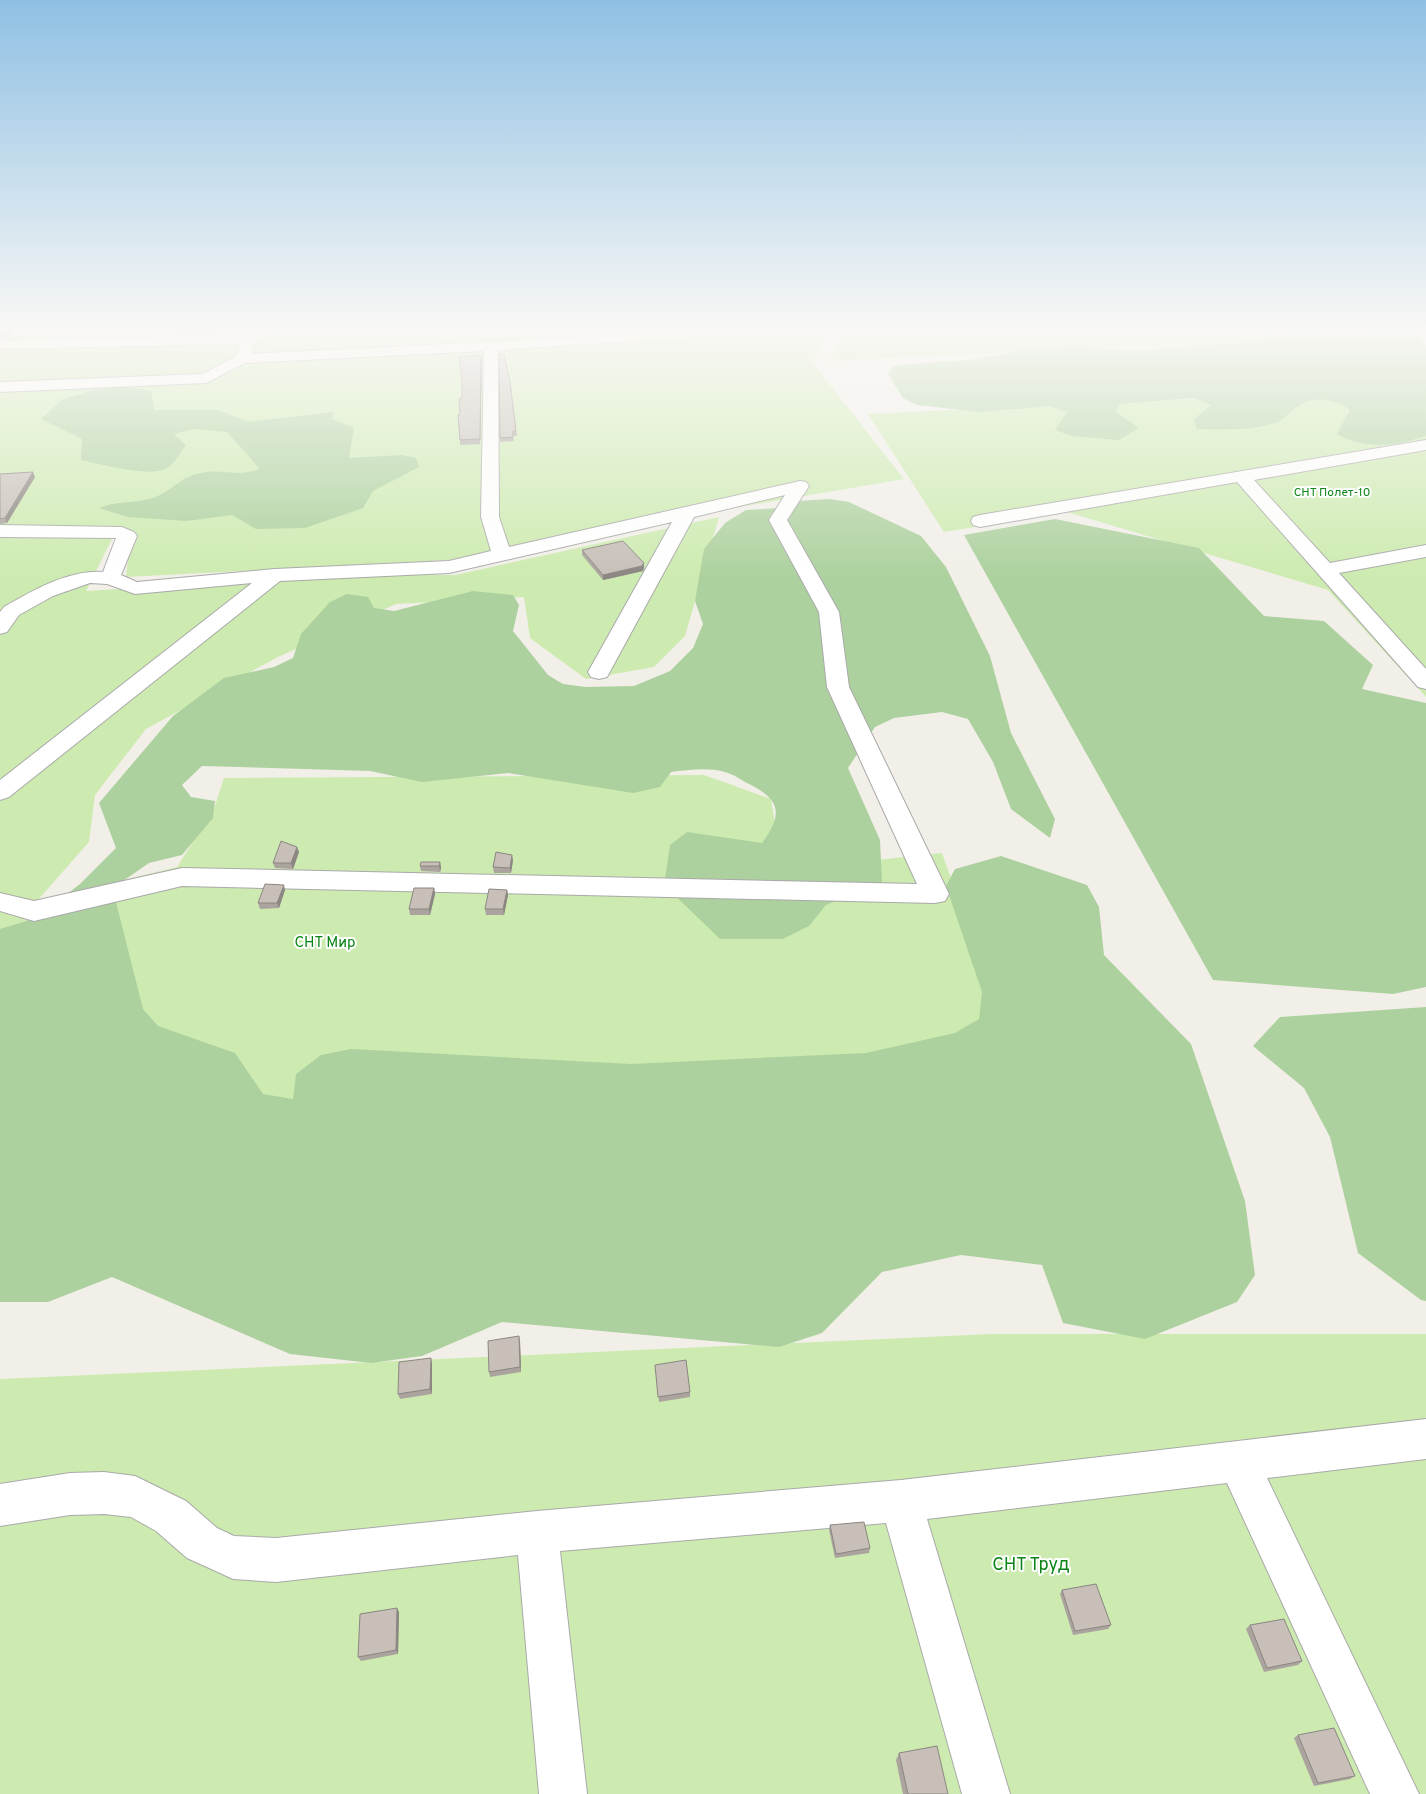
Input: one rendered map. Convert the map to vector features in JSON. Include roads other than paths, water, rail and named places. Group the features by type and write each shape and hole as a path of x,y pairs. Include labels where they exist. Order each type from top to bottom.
{"street":[{"path":"489,411 490,517 502,554"},
{"path":"980,520 1426,445"},
{"path":"1241,476 1426,682"},
{"path":"0,628 11,611 46,592 88,577 110,578 135,588 275,575 449,567 800,486 778,520 830,612 838,686 935,894 182,877 34,911 0,902"},
{"path":"599,672 687,512"},
{"path":"0,531 115,531 127,536 110,578"},
{"path":"1326,570 1426,552"},
{"path":"0,792 275,575"},
{"path":"0,1505 70,1494 104,1493 135,1497 171,1516 202,1543 225,1554 233,1557 276,1560 536,1532 901,1501 1426,1440"},
{"path":"1238,1462 1395,1794"},
{"path":"901,1501 986,1794"},
{"path":"536,1532 563,1794"}],"park label":[{"name":"СНТ Полет-10","path":"1332,493"},
{"name":"СНТ Мир","path":"325,943"},
{"name":"СНТ Труд","path":"1031,1565"}]}
